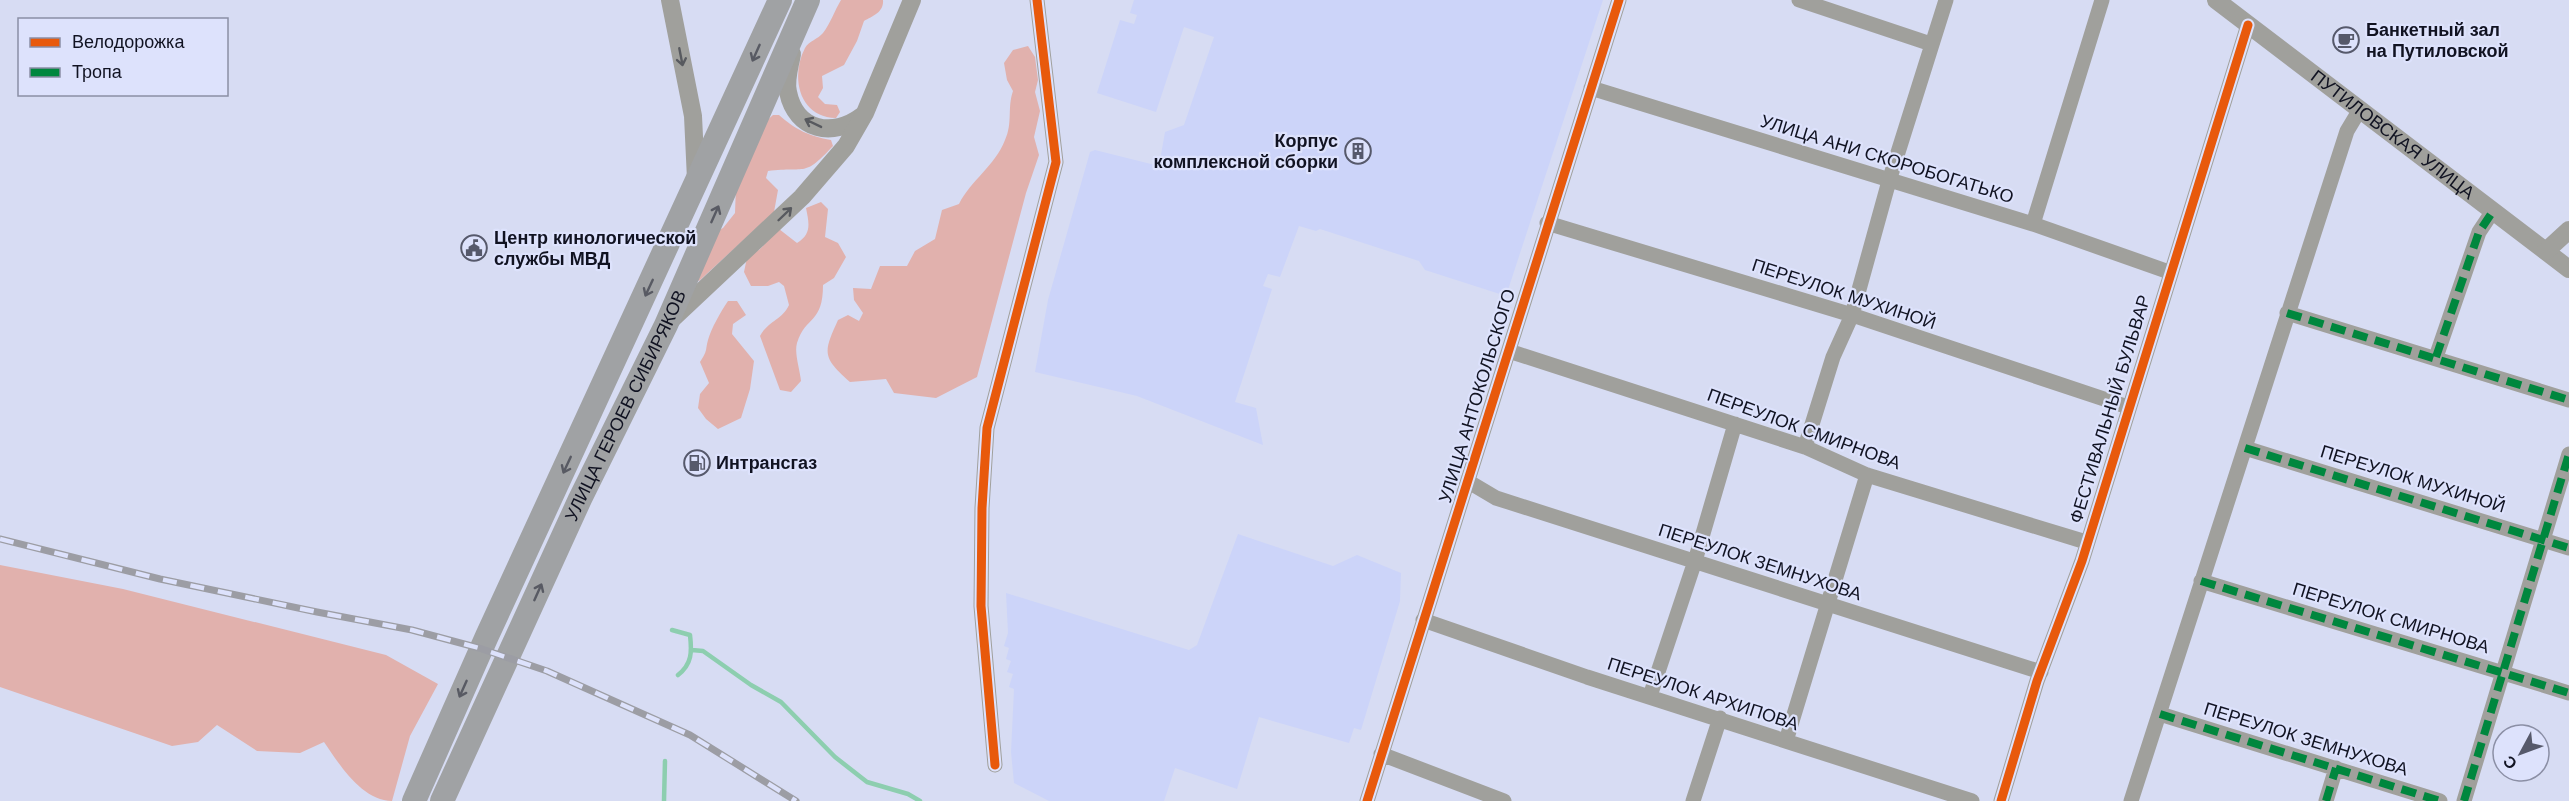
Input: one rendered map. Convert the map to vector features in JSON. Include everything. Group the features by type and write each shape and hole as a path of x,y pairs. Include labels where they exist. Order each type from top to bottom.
{"highway":[{"name":"УЛИЦА ГЕРОЕВ СИБИРЯКОВ","path":"414,801 487,636 780,0"},
{"name":"УЛИЦА ГЕРОЕВ СИБИРЯКОВ","path":"442,801 580,500 666,325 808,0"}],"street":[{"path":"670,0 693,116 697,184"},
{"path":"666,325 802,197 846,146 865,113 912,0"},
{"path":"995,765 981,606 982,508 987,429 1056,162 1037,0"},
{"name":"УЛИЦА АНТОКОЛЬСКОГО","path":"1367,801 1619,0"},
{"path":"1799,0 1931,44"},
{"path":"1805,447 1833,357 1852,315 1889,181 1946,0"},
{"path":"2033,224 2102,0"},
{"name":"ПУТИЛОВСКАЯ УЛИЦА","path":"2216,0 2569,269"},
{"name":"ФЕСТИВАЛЬНЫЙ БУЛЬВАР","path":"2001,801 2041,672 2082,561 2086,542 2122,435 2128,407 2169,272 2248,25"},
{"path":"795,30 788,92 802,118 818,127 839,129 865,113"},
{"name":"УЛИЦА АНИ СКОРОБОГАТЬКО","path":"1591,88 2033,224 2169,272"},
{"path":"2131,801 2347,130 2359,111"},
{"path":"2436,357 2479,232 2493,211"},
{"name":"ПЕРЕУЛОК МУХИНОЙ","path":"1547,223 1852,315 2128,407"},
{"path":"2546,252 2569,230"},
{"path":"2287,313 2436,357 2569,400"},
{"name":"ПЕРЕУЛОК СМИРНОВА","path":"1509,351 1805,447 1867,475 2086,542"},
{"path":"1650,696 1695,561 1735,424"},
{"name":"ПЕРЕУЛОК МУХИНОЙ","path":"2245,448 2569,548"},
{"path":"2464,801 2569,454"},
{"path":"1786,741 1829,606 1867,475"},
{"name":"ПЕРЕУЛОК ЗЕМНУХОВА","path":"1469,482 1496,498 2041,672"},
{"name":"ПЕРЕУЛОК СМИРНОВА","path":"2201,581 2569,693"},
{"name":"ПЕРЕУЛОК АРХИПОВА","path":"1423,620 1972,801"},
{"name":"ПЕРЕУЛОК ЗЕМНУХОВА","path":"2160,714 2440,801"},
{"path":"1693,801 1720,718"},
{"path":"1381,754 1504,801"},
{"path":"2326,801 2336,768"}],"shaded area":[{"path":"841,0 883,0 883,4 880,11 864,21 857,41 844,65 822,76 823,88 818,97 825,104 837,105 840,112 836,118 823,116 813,111 806,103 798,83 798,71 805,48 823,33"},
{"path":"1134,0 1603,0 1506,296 1425,270 1419,261 1320,229 1316,231 1299,226 1280,277 1268,274 1263,286 1272,289 1235,402 1256,408 1263,445 1137,396 1035,372 1048,300 1090,152 1095,150 1159,166 1165,132 1184,125 1214,37 1184,27 1156,112 1097,93 1120,20 1134,24 1137,15 1130,13"},
{"path":"1028,46 1035,57 1038,80 1035,92 1040,111 1034,137 1039,155 1026,193 977,377 936,398 894,393 886,379 850,382 830,360 828,348 838,320 848,315 859,321 863,313 854,300 853,288 871,289 880,266 907,266 915,251 935,239 942,210 959,204 995,158 1007,134 1013,91 1007,80 1004,63 1013,50"},
{"path":"773,115 779,115 803,132 831,140 833,146 810,167 768,171 766,178 778,190 774,212 699,281 694,278 714,233 723,228 735,213 736,186 764,123"},
{"path":"821,202 828,209 825,237 838,243 846,257 834,278 823,285 820,307 797,343 801,381 791,392 780,390 760,336 789,305 784,286 779,282 768,286 751,286 744,272 748,253 759,250 779,229 797,243 802,240 807,232 806,208"},
{"path":"728,301 737,301 746,315 733,324 732,334 754,361 750,389 741,418 718,429 698,408 700,394 709,383 700,362 714,325"},
{"path":"1238,534 1333,566 1357,555 1401,573 1400,601 1361,730 1354,728 1349,743 1259,717 1237,789 1175,768 1164,801 1049,801 1014,783 1011,752 1014,689 1009,687 1013,674 1007,672 1011,661 1006,659 1009,648 1004,646 1008,633 1006,593 1189,650 1197,645"},
{"path":"0,565 123,589 386,655 438,684 410,736 392,801 371,795 361,788 352,780 324,742 300,753 257,751 217,725 198,742 172,746 0,687"}],"waterway":[{"path":"672,630 690,635 690,657 683,671 678,675"},
{"path":"692,650 703,651 751,685 781,702 835,757 867,782 908,794 920,801"},
{"path":"664,801 665,761"}],"railway":[{"path":"0,539 160,579 412,630 479,648 547,671 690,735 796,801"}],"marked path":[{"path":"2436,357 2479,232 2493,211"},
{"path":"2287,313 2569,400"},
{"path":"2245,448 2569,548"},
{"path":"2464,801 2569,454"},
{"path":"2201,581 2569,693"},
{"path":"2160,714 2440,801"},
{"path":"2326,801 2336,768"}],"cycle path":[{"path":"995,765 981,606 982,508 987,428 1056,162 1037,0"},
{"path":"1367,801 1619,0"},
{"path":"2001,801 2037,681 2082,561 2248,25"}],"place":[{"name":"Банкетный зал на Путиловской","path":"2346,40"},
{"name":"Корпус комплексной сборки","path":"1358,151"},
{"name":"Центр кинологической службы МВД","path":"474,248"},
{"name":"Интрансгаз","path":"697,463"}]}
